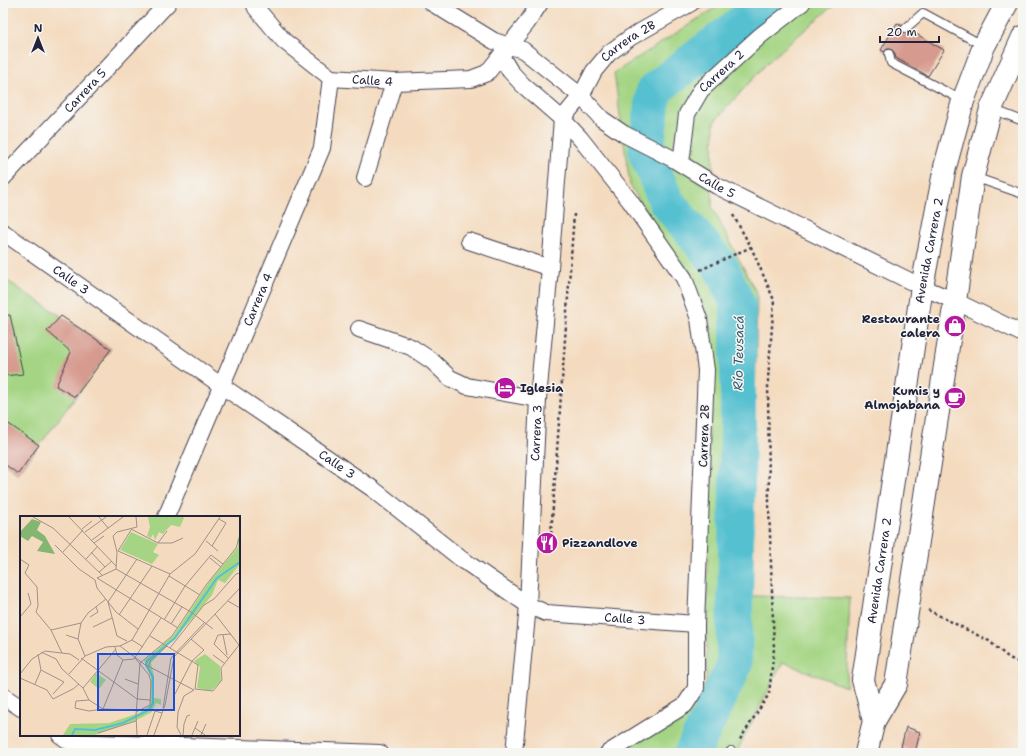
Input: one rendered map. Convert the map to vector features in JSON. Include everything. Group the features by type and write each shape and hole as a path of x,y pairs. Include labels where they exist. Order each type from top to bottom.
{"main road":[{"name":"Avenida Carrera 2","path":"874,721 863,680 922,287 945,167 963,101 984,46 1008,3"},
{"name":"Avenida Carrera 2","path":"866,753 874,721 896,684 973,176 991,109 1023,37"},
{"path":"963,101 991,109"}],"street":[{"name":"Carrera 5","path":"3,178 168,3"},
{"path":"254,3 256,8 284,41 331,78"},
{"name":"Calle 5","path":"432,3 494,41 504,51 522,50 581,96 602,119 624,134 677,161 718,186 922,287 955,301 1023,334"},
{"path":"504,51 527,23 540,3"},
{"name":"Carrera 2B","path":"581,96 594,71 609,53 631,37 691,3"},
{"name":"Carrera 2","path":"677,161 687,114 701,90 760,36 802,3"},
{"name":"Calle 4","path":"331,78 394,82 471,79 487,73 504,51"},
{"name":"Carrera 2B","path":"504,51 510,71 523,85 562,119 580,138 630,201 684,278 699,319 706,370 696,624 696,688 685,706 608,753"},
{"name":"Carrera 4","path":"166,516 322,148 331,78"},
{"path":"365,178 394,82"},
{"path":"562,119 581,96"},
{"name":"Carrera 3","path":"514,753 528,605 538,399 562,119"},
{"name":"Calle 3","path":"3,232 222,386 373,489 460,558 528,605 546,613 696,624"},
{"path":"469,241 550,268"},
{"path":"359,329 411,347 432,361 450,378 467,386 538,399"},
{"path":"3,696 20,707"},
{"path":"66,741 380,753"}],"lane":[{"path":"906,28 923,13 984,46"},
{"path":"889,54 891,63 963,101"},
{"path":"991,109 1023,121"},
{"path":"973,176 1023,194"}],"path":[{"path":"551,534 575,209"},
{"path":"730,752 744,735 769,694 774,649 769,506 768,379 774,300 751,247 732,213"},
{"path":"684,278 751,247"},
{"path":"909,602 943,617 989,641 1009,658 1023,664"}],"green space":[{"path":"723,3 836,3 768,62 714,122 712,207 757,294 752,596 850,598 846,687 783,662 736,753 612,753 706,683 710,318 630,185 614,73"},
{"path":"3,278 111,349 18,474 3,463"}],"building":[{"path":"897,23 901,25 901,29 904,33 911,31 944,50 928,76 896,58 891,49 887,49 884,52 881,50"},
{"path":"10,315 23,374 3,376 3,316"},
{"path":"61,316 111,349 75,397 56,386 71,352 47,331"},
{"path":"3,420 39,445 18,474 3,463"},
{"path":"906,727 920,732 915,753 901,747"}],"waterway":[{"name":"Río Teusacá","path":"692,753 734,666 738,424 738,305 721,267 666,201 646,152 654,90 768,3"}],"place":[{"name":"Restaurante calera","path":"955,326"},
{"name":"Iglesia","path":"505,388"},
{"name":"Kumis y Almojabana","path":"955,398"},
{"name":"Pizzandlove","path":"547,543"}]}
